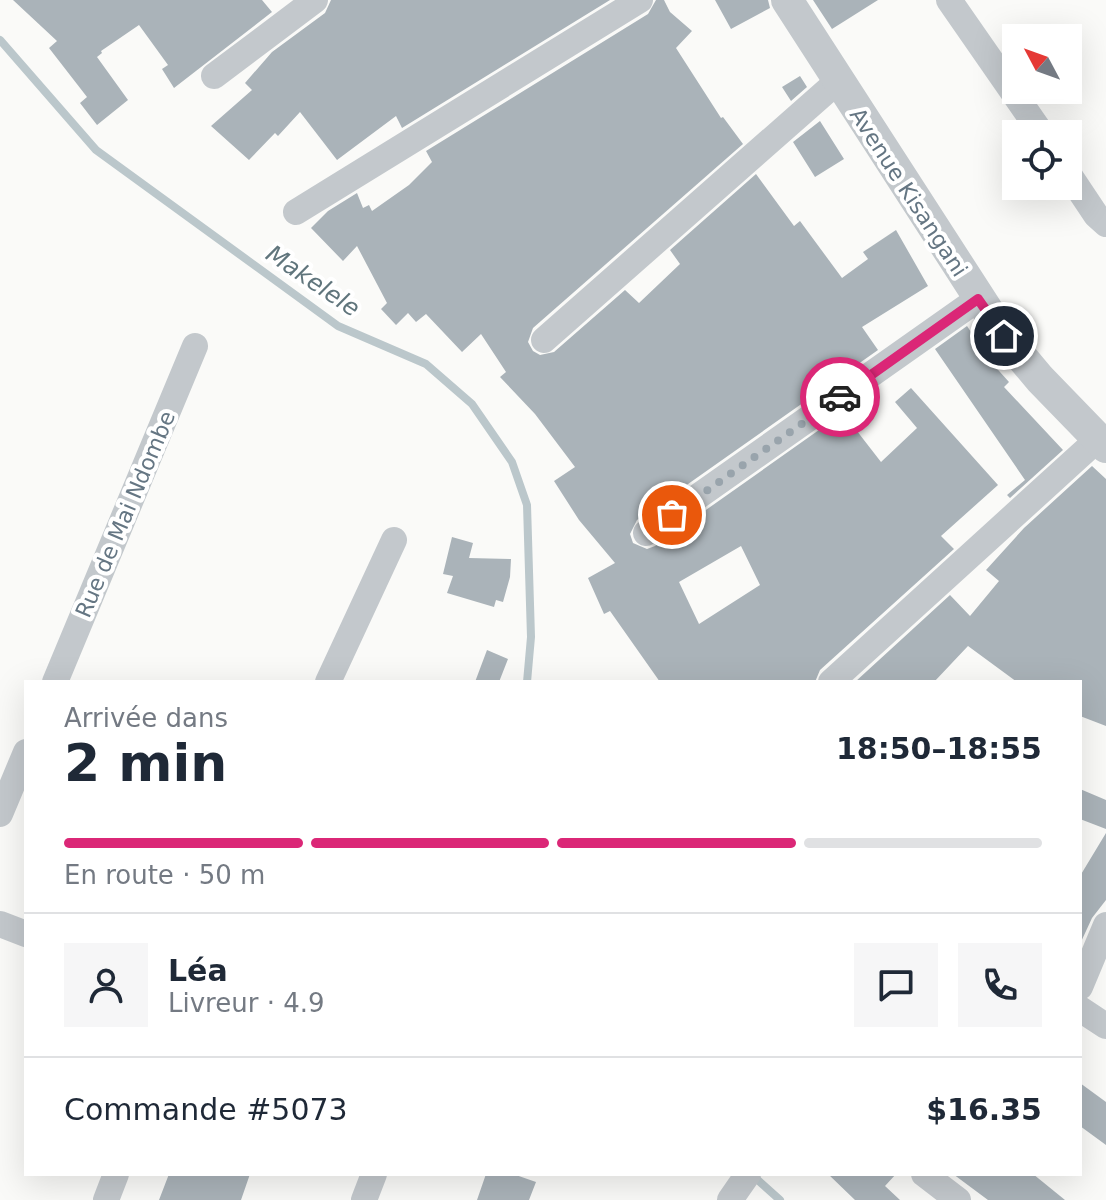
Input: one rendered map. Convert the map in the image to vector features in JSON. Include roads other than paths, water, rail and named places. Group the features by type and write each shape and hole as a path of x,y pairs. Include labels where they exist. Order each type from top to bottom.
{"street":[{"path":"214,76 315,0"},
{"path":"296,212 640,0"},
{"name":"Avenue Kisangani","path":"787,0 1004,336 1101,443"},
{"path":"949,0 1032,120"},
{"path":"544,340 838,81"},
{"path":"1082,194 1106,224"},
{"path":"646,533 978,299"},
{"name":"Rue de Mai Ndombe","path":"56,680 195,346"},
{"path":"833,680 1101,443"},
{"path":"329,680 394,540"},
{"path":"0,814 24,757"},
{"path":"0,924 24,933"},
{"path":"1082,982 1106,925"},
{"path":"1082,1010 1106,1026"},
{"path":"106,1200 115,1176"},
{"path":"364,1200 373,1176"},
{"path":"927,1176 958,1200"}],"waterway":[{"name":"Makelele","path":"0,40 96,150 338,326 426,364 472,404 512,462 527,505 531,637 527,680"},
{"name":"Makelele","path":"753,1176 780,1200"}]}
